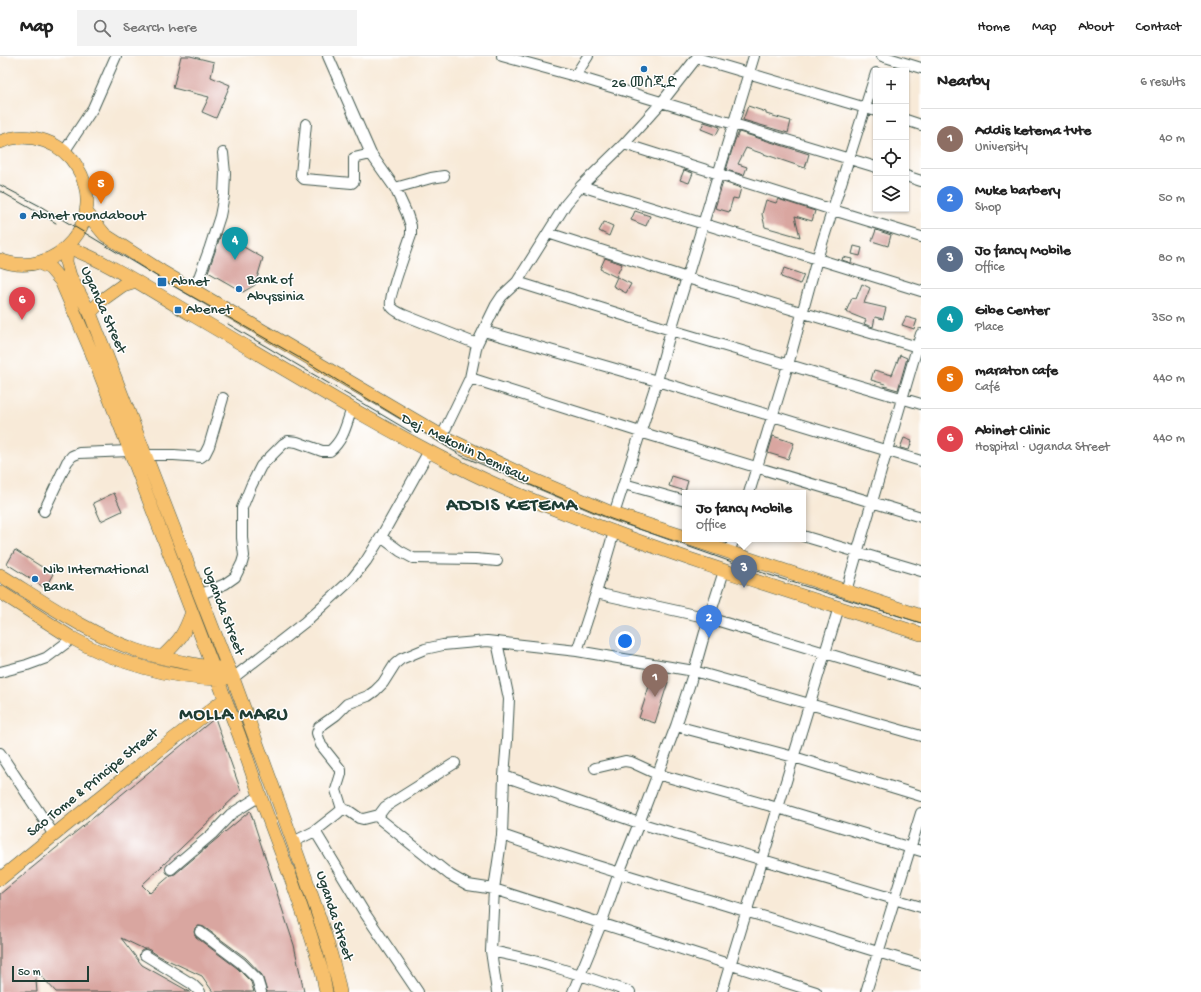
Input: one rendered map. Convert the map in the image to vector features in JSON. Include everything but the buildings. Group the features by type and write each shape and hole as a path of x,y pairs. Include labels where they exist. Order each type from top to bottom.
{"main road":[{"path":"0,260 8,263 24,265 39,263 54,257 76,238 86,212 87,198 81,172 74,161 64,152 51,143 36,138 21,137 2,139"},
{"name":"Dej. Mekonin Demisaw","path":"86,212 105,235 161,271 442,436 532,479 614,514 682,537"},
{"name":"Dej. Mekonin Demisaw","path":"67,247 92,257 352,408 429,451 489,481 614,532 724,571 921,634"},
{"name":"Uganda Street","path":"67,247 66,262 70,276 90,313 230,673 293,842 320,919 340,992"},
{"name":"Uganda Street","path":"39,263 50,268 61,281 91,351 216,673 310,933 322,972 326,992"},
{"path":"90,313 102,300 122,285 136,282"},
{"path":"699,542 921,616"},
{"path":"0,575 115,642 162,658 216,673"},
{"path":"0,592 73,638 111,657 161,672 230,673"},
{"path":"162,658 178,643 187,628 192,612"},
{"name":"Sao Tome & Principe Street","path":"0,879 128,775 225,699"}],"street":[{"path":"64,152 93,108 116,56"},
{"path":"328,56 372,154 395,188 411,226 411,235 390,302 391,306 404,315 477,344"},
{"path":"502,56 575,76 873,166"},
{"path":"575,76 588,56"},
{"path":"614,514 657,381 754,56"},
{"path":"877,68 881,56 921,68"},
{"path":"442,436 470,378 477,344 499,301 517,282 566,204 581,186 624,144 662,102 697,57 873,110"},
{"path":"750,490 788,365 817,259 873,83"},
{"path":"909,121 921,124"},
{"path":"306,124 301,174 304,179 352,183 355,178 354,158 372,154"},
{"path":"624,144 921,237"},
{"path":"194,291 220,216 224,195 225,173 223,153"},
{"path":"395,188 444,176"},
{"path":"909,177 921,181"},
{"path":"581,186 921,291"},
{"path":"548,233 687,278 919,347"},
{"path":"517,282 671,330 921,404"},
{"path":"484,331 657,381 921,461"},
{"path":"846,591 856,552 919,347 921,334"},
{"path":"470,378 640,432 921,517"},
{"path":"144,455 201,457 205,454 209,446 223,398"},
{"path":"199,595 225,584 235,577 242,563 244,556 242,538 242,508 261,466 288,441 297,442 322,451 330,451 338,444 344,432 352,408"},
{"path":"44,511 67,462 72,456 79,453 130,451"},
{"path":"230,673 304,622 338,593 358,571 381,537 429,451"},
{"path":"624,484 682,500"},
{"path":"577,651 614,532"},
{"path":"381,537 400,551 413,558 476,559 497,561"},
{"path":"806,537 921,571"},
{"path":"729,552 733,542"},
{"path":"573,992 601,924 619,873 676,726 724,571"},
{"path":"596,593 709,618 921,682"},
{"path":"722,992 839,608"},
{"path":"0,672 46,658 73,638"},
{"path":"342,809 336,790 341,770 321,745 317,733 319,727 336,715 347,704 368,696 375,691 383,683 395,664 401,659 425,649 443,645 487,640 577,651 694,671 921,736"},
{"path":"497,642 509,700 502,835 494,889 491,951 498,992"},
{"path":"676,726 794,757 921,796"},
{"path":"0,753 54,835"},
{"path":"595,768 625,761 631,762 657,774 778,808 921,851"},
{"path":"342,809 349,811 363,819 379,815 385,807 455,763"},
{"path":"504,776 639,823 921,907"},
{"path":"171,869 212,834 231,814 260,796"},
{"path":"293,842 315,831 342,809"},
{"path":"866,992 921,813"},
{"path":"379,815 379,818 399,836 450,875 468,885 494,889 816,992"},
{"path":"315,831 364,912 418,992"},
{"path":"502,835 550,852 921,965"},
{"path":"200,932 241,963 256,979 261,992"},
{"path":"491,951 580,975 630,992"},
{"path":"145,955 192,984 200,992"}],"tram line":[{"path":"0,185 40,206 163,280 312,365 462,456 611,519 757,571 921,623"},
{"path":"0,191 56,223"},
{"path":"228,324 411,432"}],"place":[{"name":"26 መስጂድ","path":"644,69"},
{"name":"maraton cafe","path":"101,204"},
{"name":"Abnet roundabout","path":"23,216"},
{"name":"Gibe Center","path":"235,260"},
{"name":"Abnet","path":"162,282"},
{"name":"Bank of Abyssinia","path":"239,289"},
{"name":"Abenet","path":"178,310"},
{"name":"Abinet Clinic","path":"22,320"},
{"name":"Nib International Bank","path":"35,579"},
{"name":"Jo fancy Mobile","path":"744,588"},
{"name":"Muke barbery","path":"709,638"},
{"name":"Addis ketema tvte","path":"655,697"}],"district":[{"name":"ADDIS KETEMA","path":"512,506"},
{"name":"MOLLA MARU","path":"234,715"}]}
